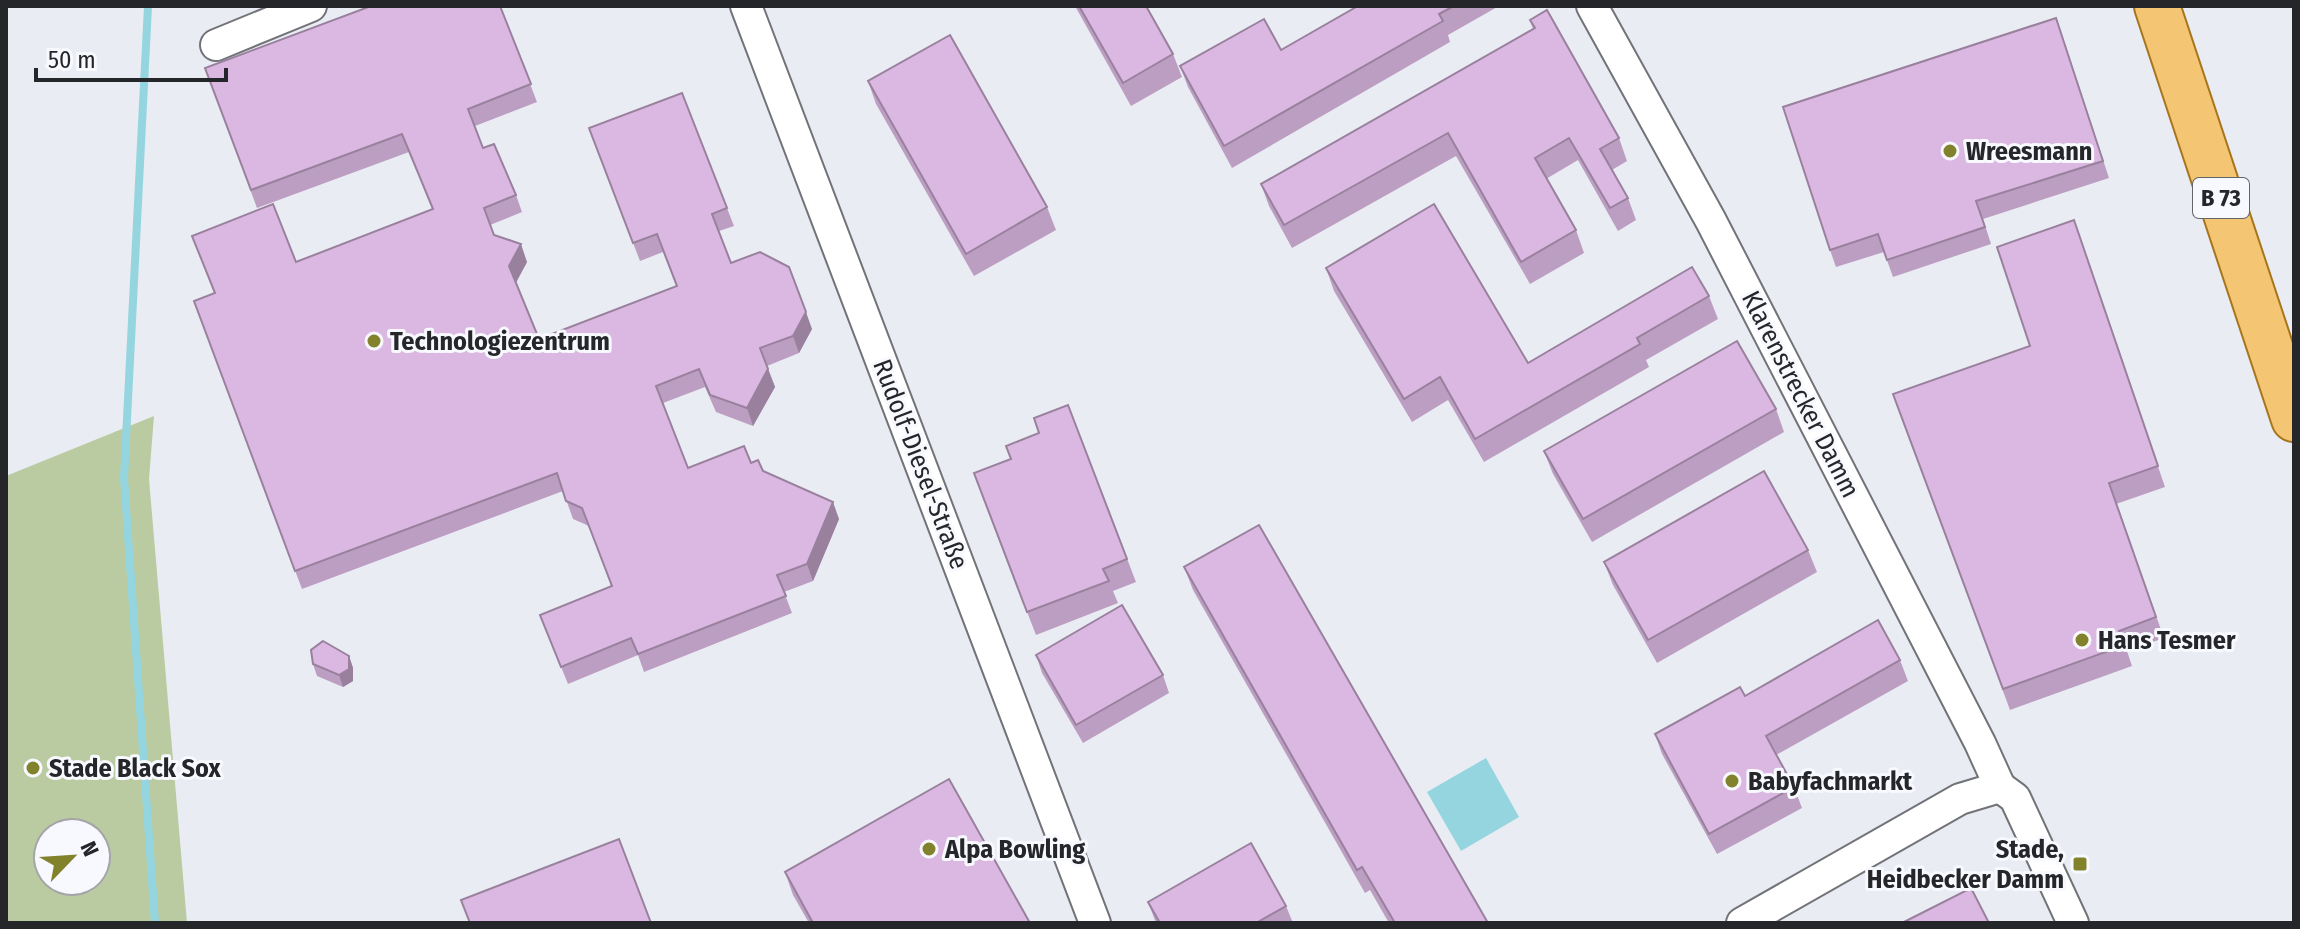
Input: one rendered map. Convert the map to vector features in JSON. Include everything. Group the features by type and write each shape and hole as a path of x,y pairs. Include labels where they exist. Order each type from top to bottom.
{"main road":[{"name":"B 73","path":"2157,6 2294,419"}],"street":[{"path":"216,45 311,6"},
{"name":"Rudolf-Diesel-Straße","path":"746,6 1095,923"},
{"name":"Klarenstrecker Damm","path":"1592,6 1711,221 2000,787 2015,798 2073,923"},
{"path":"1742,923 1960,799 2000,787"}],"green space":[{"path":"154,416 149,479 187,923 6,923 6,476"}],"water":[{"path":"1486,758 1519,817 1461,851 1427,792"}],"building":[{"name":"Technologiezentrum","path":"371,6 500,6 531,84 468,109 483,148 494,144 516,195 484,208 494,235 521,244 509,266 539,339 677,286 657,234 633,243 589,128 682,93 727,208 712,214 731,263 760,252 789,267 806,312 793,336 760,348 768,369 747,408 710,395 699,369 656,386 688,468 744,446 751,463 758,460 763,471 833,502 807,564 777,575 786,596 638,654 631,638 561,667 540,615 612,586 582,508 566,501 557,473 295,571 194,301 215,293 192,236 273,204 296,262 433,209 402,134 251,190 205,68"},
{"path":"1079,6 1146,6 1173,54 1123,83"},
{"path":"1358,6 1454,6 1439,14 1443,21 1224,146 1180,66 1264,19 1281,50"},
{"path":"1547,10 1619,138 1600,149 1628,198 1610,208 1569,138 1535,158 1576,230 1521,262 1448,133 1284,225 1261,184 1535,28 1530,20"},
{"name":"Wreesmann","path":"2056,18 2103,161 1976,201 1985,227 1887,260 1878,234 1830,250 1783,107"},
{"path":"950,35 1047,207 966,254 868,81"},
{"path":"1434,204 1528,363 1692,267 1709,296 1637,338 1640,344 1475,439 1440,377 1404,399 1326,268"},
{"path":"2074,220 2158,466 2109,483 2156,617 2119,631 2125,645 2003,689 1893,394 2030,346 1997,247"},
{"path":"1737,341 1776,409 1583,519 1544,451"},
{"path":"1068,405 1127,559 1103,569 1109,581 1027,612 974,473 1011,459 1006,446 1039,433 1034,418"},
{"path":"1764,471 1808,550 1648,640 1604,562"},
{"path":"1259,525 1488,923 1395,923 1362,867 1357,870 1184,567"},
{"path":"1122,605 1163,675 1076,725 1036,655"},
{"path":"1878,620 1900,660 1766,736 1794,787 1709,834 1655,734 1740,687 1745,696"},
{"path":"323,641 349,656 349,669 339,675 313,664 311,650"},
{"name":"Alpa Bowling","path":"949,779 1030,923 813,923 785,872"},
{"path":"619,839 651,923 470,923 461,900"},
{"path":"1251,843 1286,906 1256,923 1160,923 1148,902"},
{"path":"1971,888 1989,923 1902,923"}],"waterway":[{"path":"148,6 124,478 155,923"}],"place":[{"name":"Wreesmann","path":"1950,151"},
{"name":"Technologiezentrum","path":"374,341"},
{"name":"Hans Tesmer","path":"2082,640"},
{"name":"Stade Black Sox","path":"33,768"},
{"name":"Babyfachmarkt","path":"1732,781"},
{"name":"Alpa Bowling","path":"929,849"},
{"name":"Stade, Heidbecker Damm","path":"2080,864"}]}
